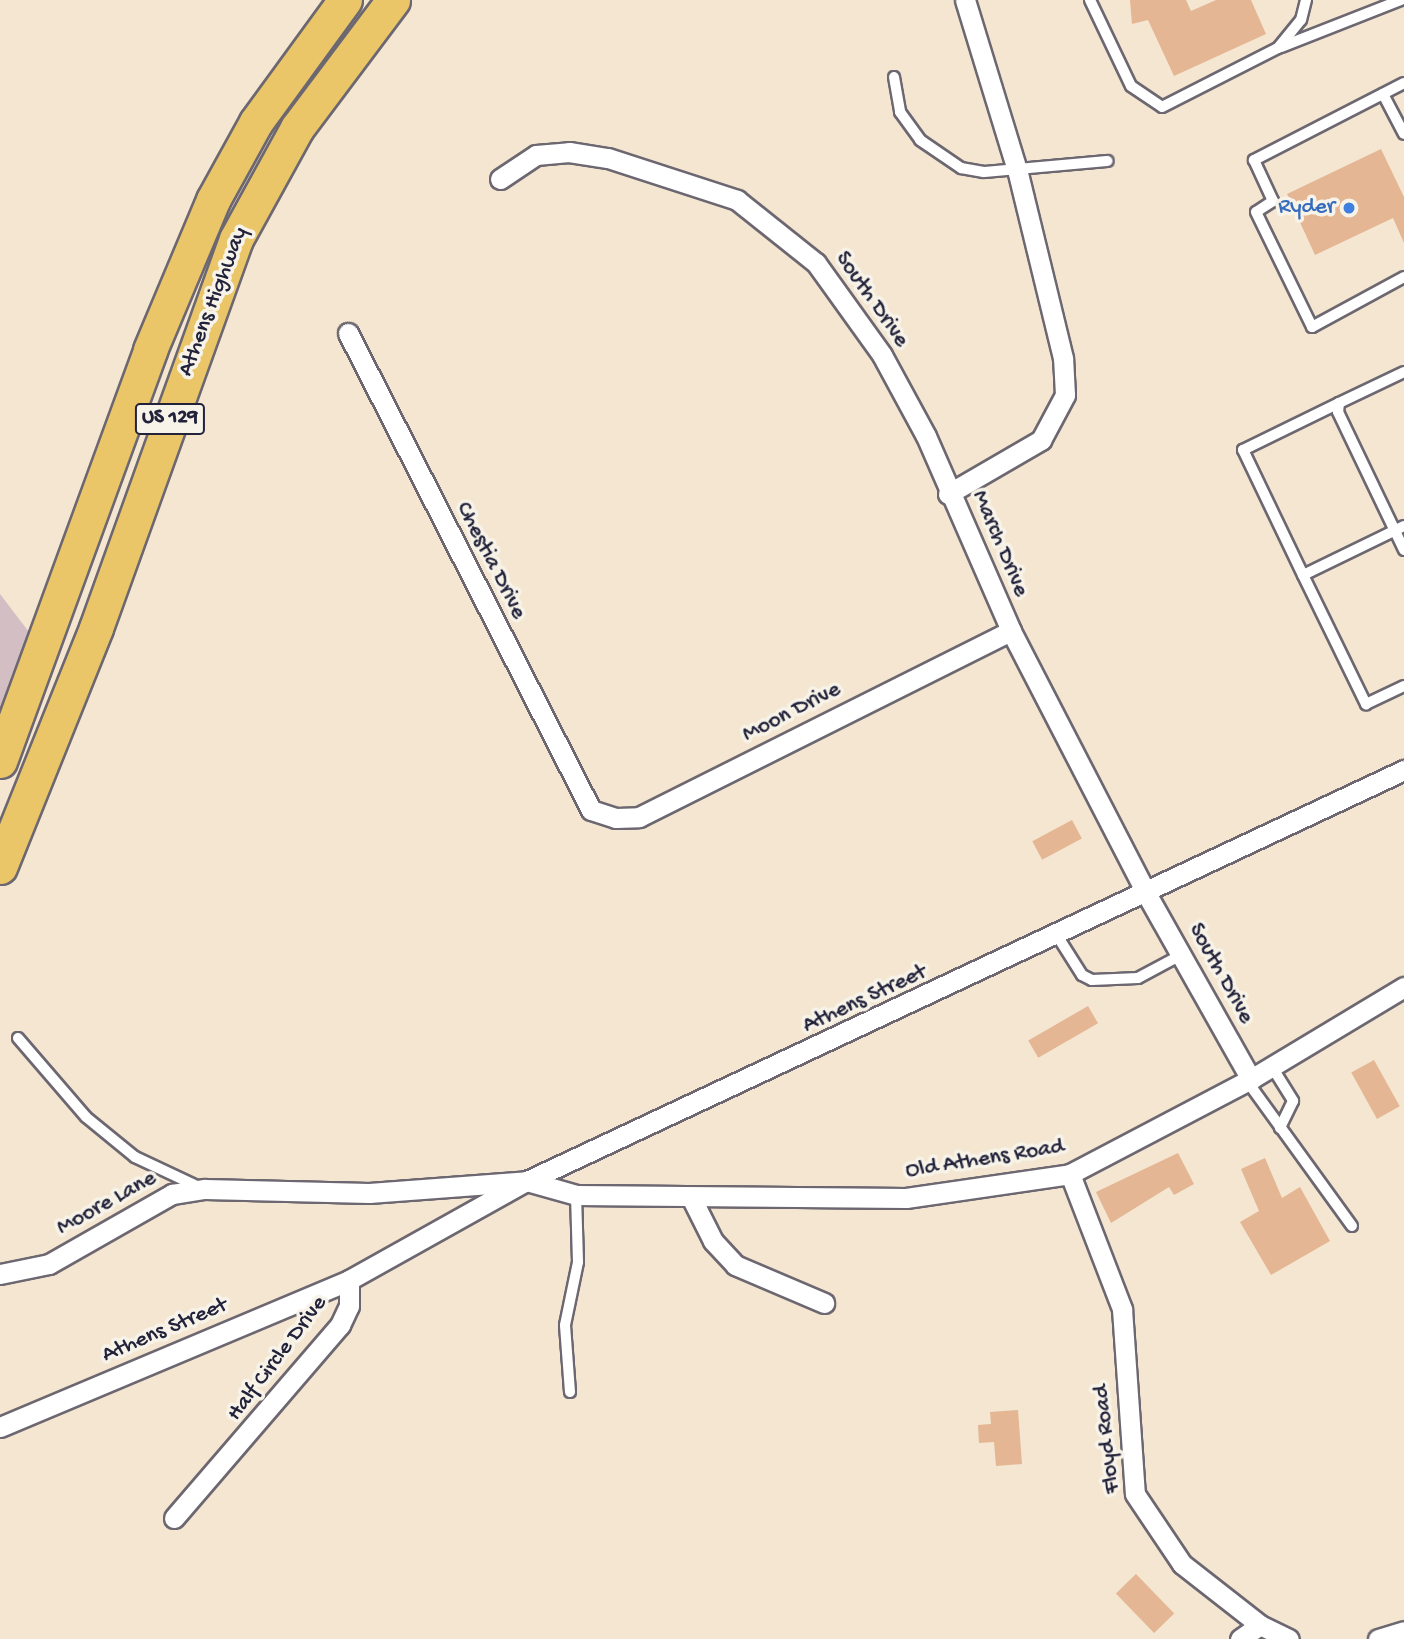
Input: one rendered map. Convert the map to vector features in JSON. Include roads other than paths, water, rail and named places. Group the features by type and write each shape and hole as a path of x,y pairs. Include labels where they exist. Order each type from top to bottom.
{"highway":[{"name":"Athens Highway","path":"3,744 150,350 213,200 256,122 345,0"},
{"name":"Athens Highway","path":"0,867 96,628 236,239 297,128 394,0"}],"street":[{"name":"March Drive","path":"965,0 1017,170 1063,358 1065,394 1041,440 948,494 1011,631 1146,893"},
{"name":"South Drive","path":"500,179 536,155 569,152 667,177 748,208 816,263 849,304 926,436 948,494"},
{"name":"Chestia Drive","path":"348,333 591,810"},
{"name":"Moon Drive","path":"591,810 639,817 1011,631"},
{"name":"Athens Street","path":"325,1190 527,1181 1058,937 1404,770"},
{"name":"South Drive","path":"1146,893 1249,1080"},
{"name":"Old Athens Road","path":"527,1181 576,1195 906,1198 1070,1174 1249,1080 1404,987"},
{"name":"Floyd Road","path":"1070,1174 1122,1309 1135,1494 1182,1564 1260,1625 1289,1639"},
{"name":"Half Circle Drive","path":"174,1518 340,1325 349,1306 349,1280 527,1181"},
{"name":"Moore Lane","path":"0,1274 49,1264 172,1194 205,1189 325,1190"},
{"path":"691,1197 713,1241 735,1265 824,1303"},
{"name":"Athens Street","path":"0,1427 349,1280"},
{"path":"1240,1639 1260,1625"},
{"path":"1378,1639 1404,1631"}],"lane":[{"path":"1090,0 1131,86 1162,107 1278,48 1401,0"},
{"path":"1278,48 1301,20 1306,0"},
{"path":"894,77 900,112 941,159 984,172 1108,161"},
{"path":"1404,83 1254,160 1273,201 1256,212 1312,327 1404,276"},
{"path":"1383,94 1404,134"},
{"path":"1404,372 1242,450 1366,704 1404,686"},
{"path":"1339,403 1399,529 1404,550"},
{"path":"1303,575 1399,529"},
{"path":"1058,937 1082,975 1092,980 1138,978 1181,955"},
{"path":"18,1038 86,1117 135,1157 205,1189"},
{"path":"1272,1067 1293,1101 1280,1128"},
{"path":"1249,1080 1280,1128 1352,1226"},
{"path":"570,1392 565,1325 578,1262 576,1195"}],"place":[{"name":"Ryder","path":"1349,208"}]}
